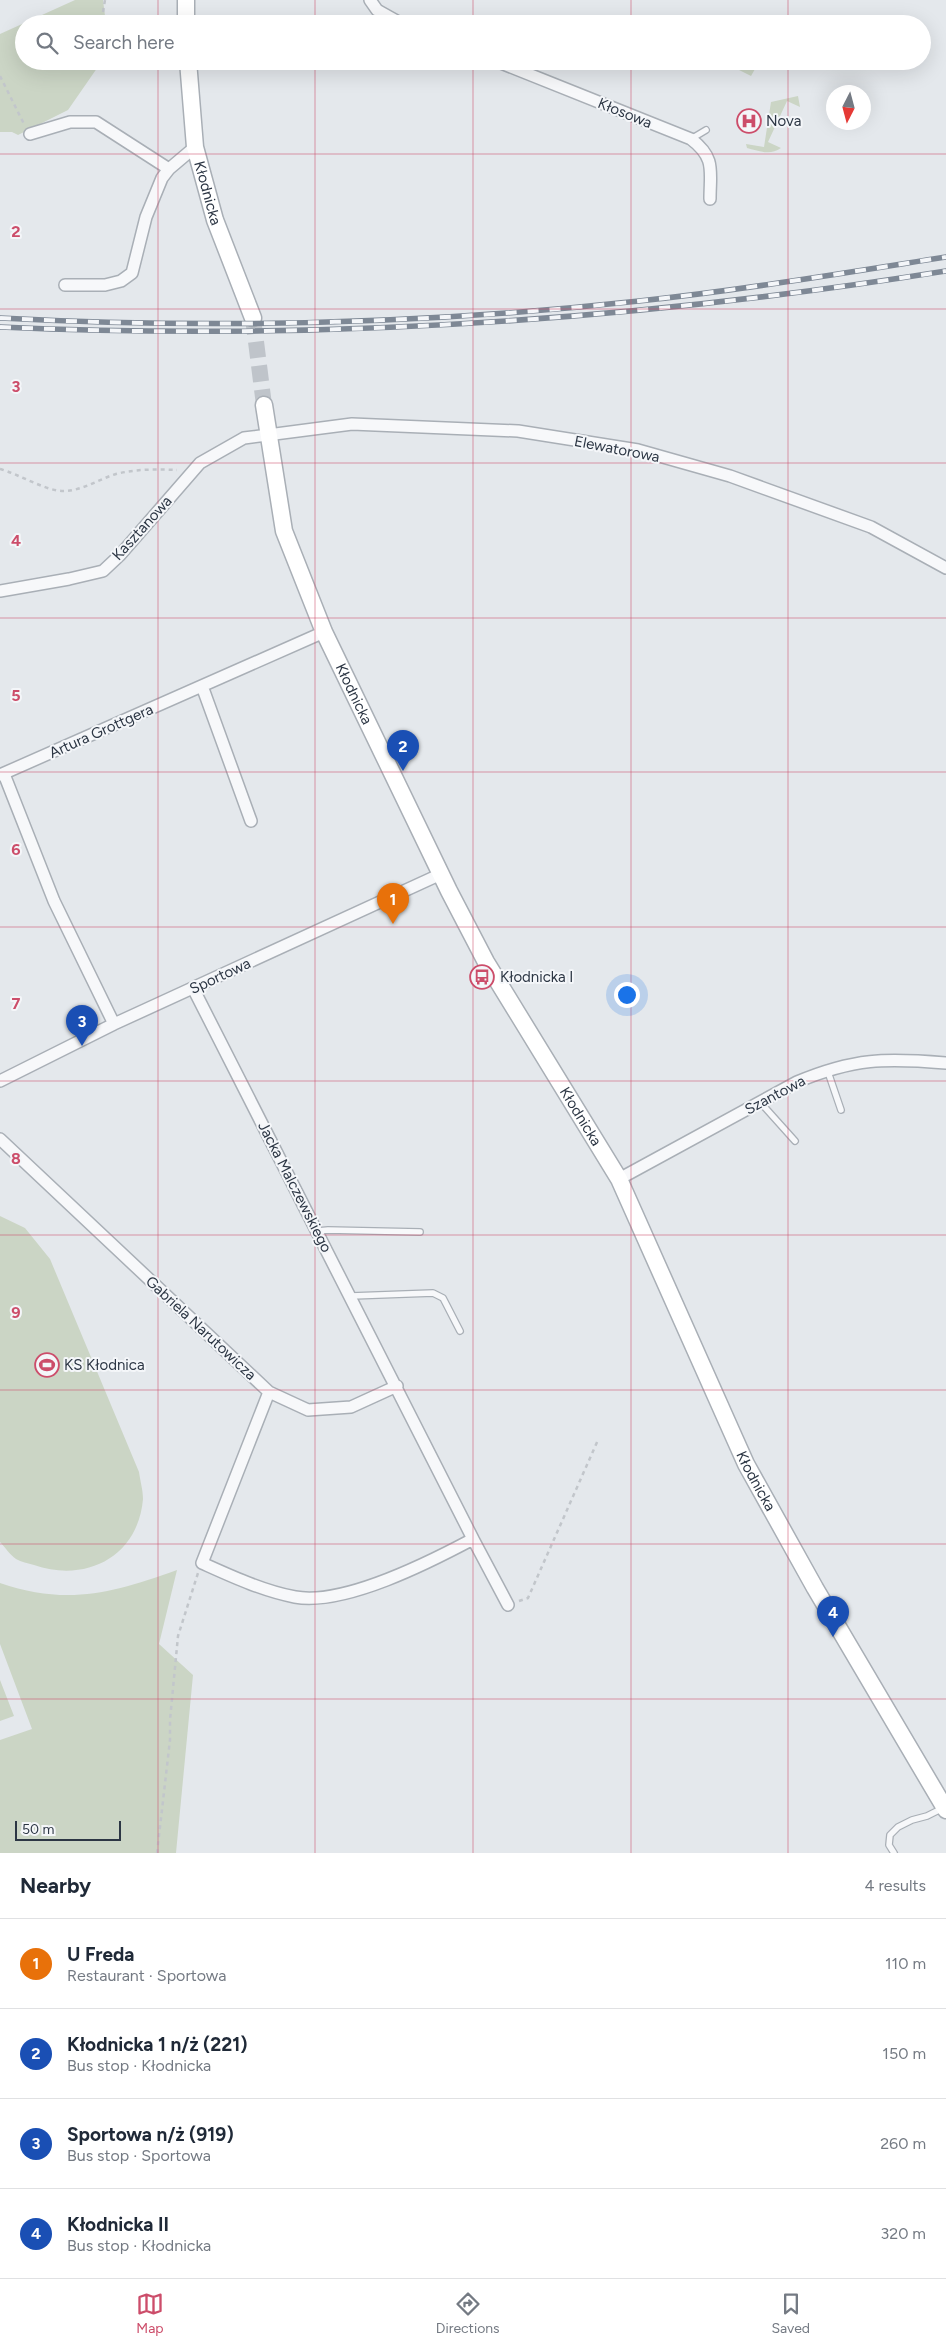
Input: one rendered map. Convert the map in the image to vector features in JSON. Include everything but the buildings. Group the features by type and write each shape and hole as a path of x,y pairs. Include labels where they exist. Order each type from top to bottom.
{"main road":[{"path":"186,0 186,15"},
{"name":"Kłodnicka","path":"189,70 195,147 215,220 253,318"},
{"name":"Kłodnicka","path":"264,405 284,531 324,632 441,874 486,962 619,1179 746,1464 815,1588 945,1808"}],"street":[{"path":"370,0 377,10 386,15"},
{"name":"Kłosowa","path":"518,70 691,139 701,146 710,160 710,199"},
{"path":"30,134 70,122 96,122 169,169"},
{"path":"65,285 105,285 121,281 132,272 146,217 162,178 169,169 195,147"},
{"name":"Elewatorowa","path":"268,435 352,424 518,431 638,450 730,476 871,526 946,568"},
{"name":"Kasztanowa","path":"0,591 103,571 200,463 244,438 268,435"},
{"name":"Artura Grottgera","path":"2,774 324,632"},
{"path":"202,686 251,821"},
{"path":"2,774 54,900 114,1024"},
{"name":"Sportowa","path":"0,1081 114,1024 441,874"},
{"name":"Jacka Malczewskiego","path":"193,988 508,1605"},
{"name":"Szantowa","path":"619,1179 760,1102 827,1069 876,1060 946,1062"},
{"name":"Gabriela Narutowicza","path":"0,1139 269,1392 202,1563"},
{"path":"269,1392 308,1410 351,1407 397,1386"},
{"path":"202,1563 237,1579 295,1597 326,1598 423,1566 473,1539"}],"lane":[{"path":"691,139 706,130"},
{"path":"827,1069 841,1110"},
{"path":"760,1102 795,1141"},
{"path":"318,1231 420,1232"},
{"path":"351,1296 433,1293 443,1298 460,1331"},
{"path":"894,1853 889,1845 890,1835 898,1827 945,1808"}],"path":[{"path":"103,12 105,0"},
{"path":"0,76 30,134"},
{"path":"0,469 18,474 43,486 64,491 87,486 114,475 136,470 194,470"},
{"path":"508,1605 528,1598 598,1440"},
{"path":"157,1853 170,1740 170,1720 178,1636 202,1563"}],"green space":[{"path":"75,0 103,0 105,15 42,15"},
{"path":"15,27 15,70 96,70 68,110 18,135 12,132 0,132 0,34"},
{"path":"739,70 754,70 751,76"},
{"path":"798,96 800,107 787,101 768,142 781,148 769,152 747,148 746,144 764,147 771,102"},
{"name":"KS Kłodnica","path":"0,1216 25,1228 50,1259 139,1472 143,1499 139,1519 131,1536 120,1550 106,1560 90,1567 72,1570 53,1570 18,1560 0,1542"},
{"path":"177,1570 159,1644 193,1675 176,1853 0,1853 0,1740 32,1729 0,1644 0,1583 47,1594 90,1594 132,1585"},
{"path":"0,1680 14,1716 0,1721"}],"tunnel":[{"path":"253,318 264,405"}],"railway":[{"path":"0,318 240,324 480,315 678,297 946,257"},
{"path":"0,327 119,331 238,331 356,329 474,323 711,303 946,271"}],"place":[{"name":"Nova","path":"749,121"},
{"name":"Kłodnicka 1 n/ż (221)","path":"403,771"},
{"name":"U Freda","path":"393,924"},
{"name":"Kłodnicka I","path":"482,977"},
{"name":"Sportowa n/ż (919)","path":"82,1046"},
{"name":"KS Kłodnica","path":"47,1365"},
{"name":"Kłodnicka II","path":"833,1637"}]}
